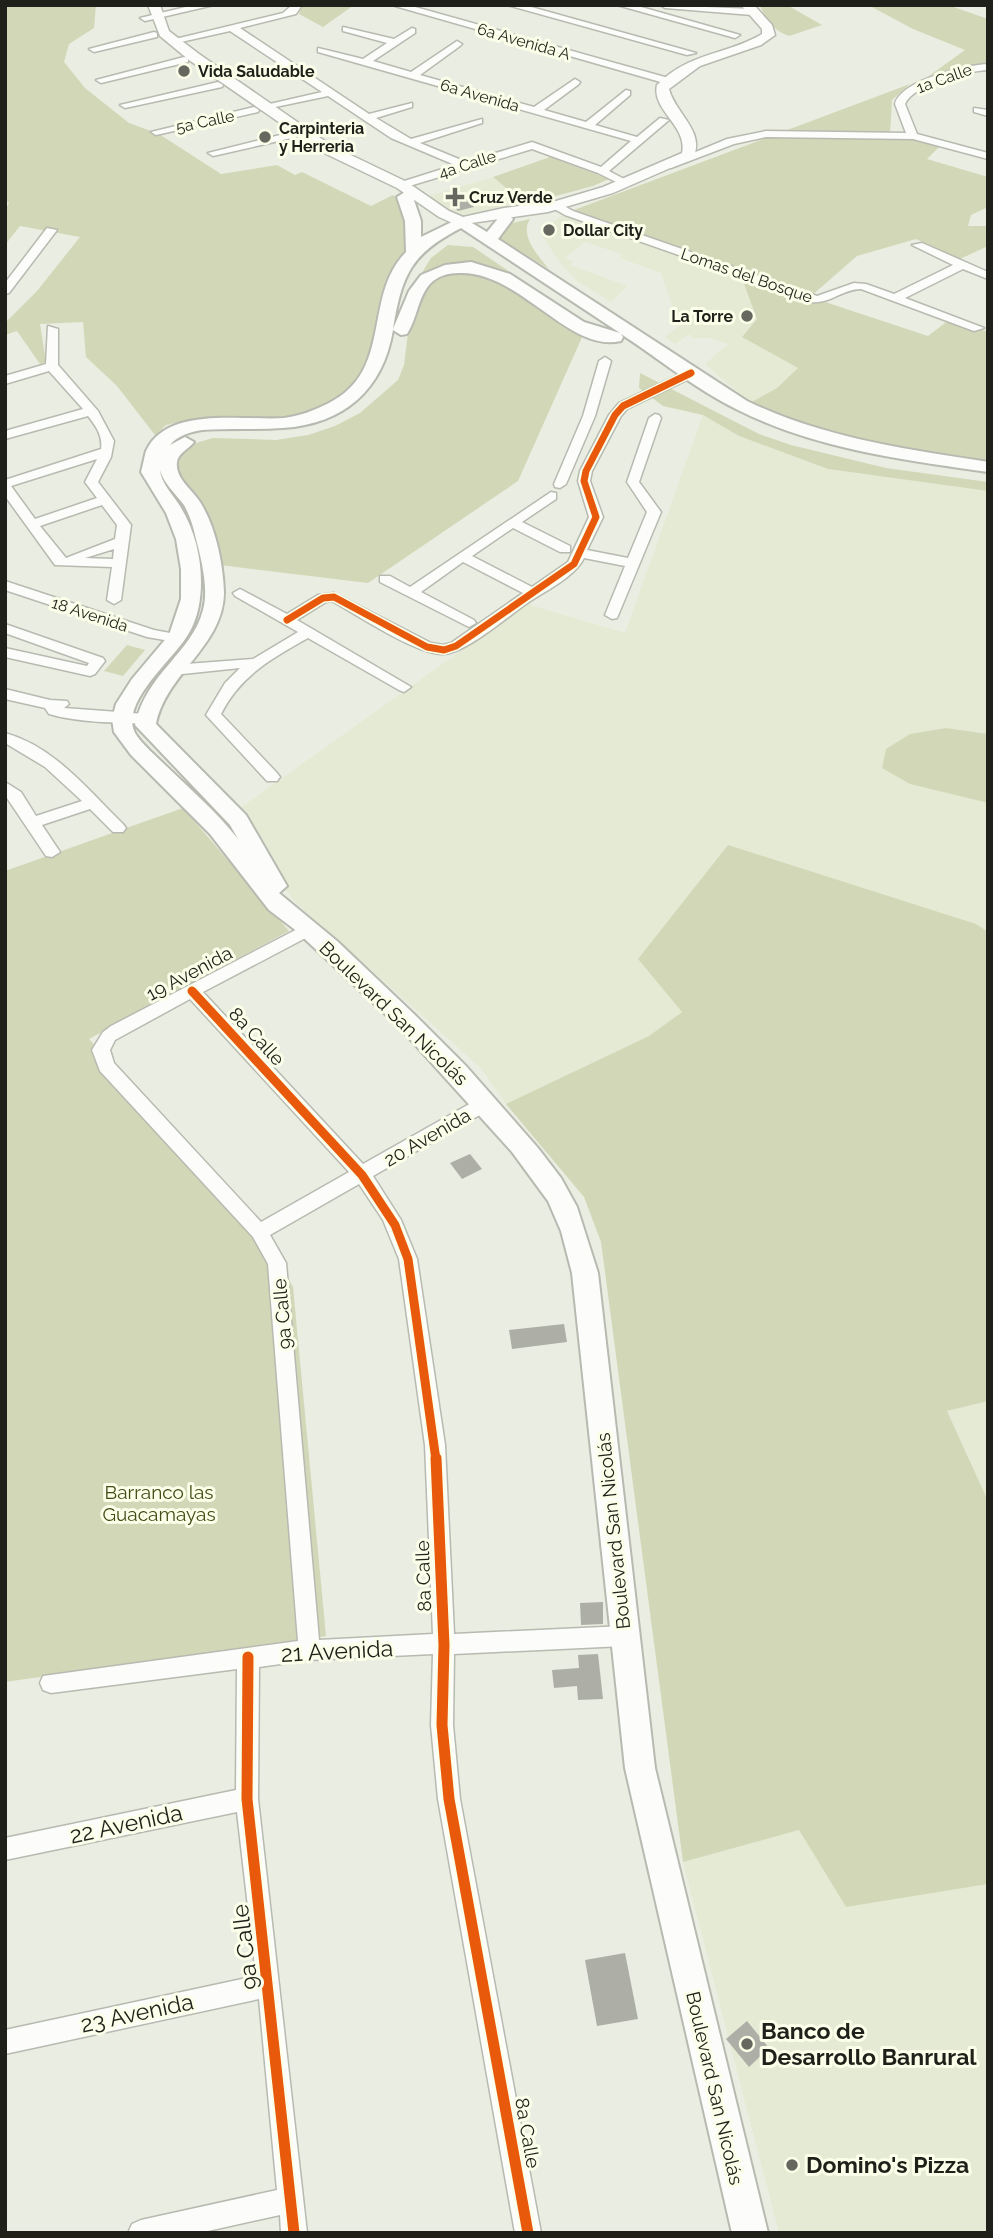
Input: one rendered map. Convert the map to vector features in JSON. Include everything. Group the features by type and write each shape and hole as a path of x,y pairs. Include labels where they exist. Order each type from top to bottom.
{"main road":[{"path":"404,191 413,221 414,252"},
{"path":"490,239 505,219"},
{"path":"145,719 159,688 206,625 215,594 201,524 193,506 171,476 167,464 171,453 197,436 217,433 299,432 342,418 371,399 390,376 408,288 432,250 461,228"},
{"path":"461,228 615,337 688,379 767,419 806,434 861,449 988,467"},
{"path":"122,718 136,687 176,638 186,617 191,579 188,548 178,519 150,472 158,447 168,435 185,427 209,423 285,423 331,410 361,391 377,366 394,280 414,252 430,237 461,228 490,239 755,427 798,443 856,459 988,478"},
{"path":"401,330 410,315 414,297 424,281 448,269 470,267 500,274 578,326 615,337"},
{"path":"152,634 170,626 179,601 183,580 178,519"},
{"path":"175,668 175,661 185,645 183,640 176,638"},
{"name":"Boulevard San Nicolás","path":"122,718 125,732 139,751 219,830 261,887 287,916 305,926 393,1007 486,1103 533,1159 564,1206 585,1273 640,1768 750,2233"},
{"name":"Boulevard San Nicolás","path":"145,719 150,733 238,820 274,884 298,911 305,926"}],"street":[{"path":"149,11 209,5"},
{"path":"512,5 691,53"},
{"path":"622,5 735,35"},
{"path":"149,11 154,36 218,85 404,191 461,228 505,219 624,183 688,155 692,142 662,95 665,84 703,60 767,37 770,32 749,9 665,5"},
{"name":"6a Avenida A","path":"400,6 648,75 665,84"},
{"path":"685,32 714,7"},
{"path":"172,41 233,28 293,9"},
{"path":"149,11 172,41 292,135 340,165 404,191"},
{"path":"233,28 366,118 411,142 464,165"},
{"path":"346,29 394,42"},
{"path":"365,62 412,31"},
{"path":"94,49 154,36"},
{"path":"666,47 676,39"},
{"path":"412,76 457,44"},
{"name":"6a Avenida","path":"323,50 638,140"},
{"path":"101,80 184,60"},
{"name":"1a Calle","path":"913,136 900,104 907,93 968,68 988,67"},
{"path":"536,111 575,82"},
{"path":"125,105 218,85"},
{"name":"5a Calle","path":"156,132 329,93"},
{"path":"587,126 626,93"},
{"path":"366,118 408,105"},
{"path":"624,183 602,171 664,120"},
{"path":"411,142 478,121"},
{"path":"213,153 292,135"},
{"path":"658,169 694,158 731,141 758,135 913,136 988,156"},
{"name":"4a Calle","path":"404,191 464,165 532,145 602,171"},
{"path":"461,228 504,212 555,205"},
{"name":"Lomas del Bosque","path":"555,205 569,213 816,300 823,300 843,287 852,285 978,327"},
{"path":"5,291 51,230"},
{"path":"918,245 988,276"},
{"path":"895,298 962,265"},
{"path":"52,329 52,366 86,405 109,443 91,481 124,525 114,600"},
{"path":"560,484 590,416 605,360"},
{"path":"5,380 52,366"},
{"path":"287,620 323,598 334,597 427,647 444,650 456,646 574,564 596,517 583,486 589,465 618,412 631,410 688,379"},
{"path":"5,425 86,405"},
{"path":"5,435 86,405"},
{"path":"612,615 654,512 633,482 655,418"},
{"path":"60,562 5,486 105,452"},
{"path":"571,461 589,465"},
{"path":"410,593 551,496"},
{"path":"32,524 105,500"},
{"path":"513,523 565,549"},
{"path":"60,562 121,542"},
{"path":"581,553 633,563"},
{"path":"463,557 534,593"},
{"path":"60,562 119,564"},
{"path":"385,579 469,623"},
{"name":"18 Avenida","path":"5,585 152,634 176,638"},
{"path":"240,593 404,687"},
{"path":"5,628 98,661 90,671 5,652"},
{"path":"272,777 213,715 230,683 251,665 308,632"},
{"path":"175,668 211,667 220,670 251,665"},
{"path":"5,694 50,705 54,711 82,716 145,719"},
{"path":"5,755 13,739 54,767 118,828"},
{"path":"5,787 16,796 52,852"},
{"path":"34,822 91,803"},
{"name":"19 Avenida","path":"103,1043 117,1030 192,991 305,926"},
{"name":"8a Calle","path":"192,991 362,1175 384,1202 400,1233 414,1292 435,1445 444,1645 442,1725 449,1799 528,2233"},
{"name":"9a Calle","path":"103,1043 101,1050 106,1066 259,1232 272,1252 279,1277 309,1650"},
{"name":"20 Avenida","path":"259,1232 486,1103"},
{"name":"21 Avenida","path":"51,1683 309,1650 624,1636"},
{"name":"9a Calle","path":"248,1657 247,1799 294,2233"},
{"name":"22 Avenida","path":"5,1849 247,1799"},
{"name":"23 Avenida","path":"5,2042 269,1985"},
{"path":"141,2233 290,2200"}],"shaded area":[{"path":"493,177 526,204 451,218 429,196"},
{"path":"565,213 740,273 758,320 742,336 798,368 777,388 750,403 705,364 728,344 710,338 692,338 690,334 675,344 665,337 679,326 661,273 620,258 622,254 585,242 565,258 573,261 570,265 627,286 611,302 577,281 560,263 543,237 546,228"},
{"path":"703,415 739,436 828,469 988,491 988,734 976,731 910,784 988,803 988,932 976,924 683,1012 649,1036 506,1104 480,1067 297,904 277,878 263,839 240,808 527,604 625,633"},
{"path":"988,1401 988,1501 947,1411"},
{"path":"799,1830 846,1907 988,1884 988,2233 779,2233 683,1862"}],"green space":[{"path":"5,5 96,5 94,28 69,44 64,62 85,88 129,123 159,134 221,174 277,165 295,175 302,172 371,206 393,195 398,200 406,220 407,250 393,267 384,288 373,358 364,378 319,410 281,420 192,419 166,425 155,435 117,386 86,357 83,322 40,324 46,362 40,364 17,331 5,335 5,323 37,291 80,237 20,226 5,245 5,210 9,203 5,199"},
{"path":"302,5 354,5 323,27 299,14"},
{"path":"760,5 787,5 822,25 789,36 771,24"},
{"path":"868,5 948,5 988,19 988,64 929,76 965,50 913,29"},
{"path":"910,84 892,100 890,136 941,145 927,159 988,177 988,207 971,215 968,226 988,226 988,246 960,259 916,239 857,256 810,297 928,336 949,320 985,331 988,329 988,463 843,442 750,403 777,388 798,368 742,337 757,319 740,273 566,213"},
{"path":"550,157 609,179 526,204 493,177"},
{"path":"530,219 527,226 529,239 549,269 498,238 503,225"},
{"path":"448,245 473,247 596,330 470,266 415,284 431,258"},
{"path":"467,271 491,275 583,335 518,481 368,583 220,565 175,472 179,454 189,445 213,438 276,440 308,435 335,426 360,413 398,380 404,365 409,325 428,283 440,275"},
{"path":"640,373 759,434 791,445 886,468 988,482 988,491 828,469 739,436 703,415 663,406 639,388"},
{"path":"127,645 145,650 123,676 104,671"},
{"path":"946,728 988,734 988,803 910,784 882,768 886,749 910,734"},
{"name":"Barranco las Guacamayas","path":"183,808 289,931 89,1039 183,1142 274,1250 293,1287 326,1636 5,1682 5,871"},
{"path":"728,845 976,924 988,932 988,1401 947,1411 988,1501 988,1884 846,1907 799,1830 683,1862 601,1242 584,1197 506,1104 649,1036 682,1012 638,959"}],"building":[{"path":"461,193 474,207 458,211 445,196"},
{"path":"470,1154 482,1169 462,1179 450,1163"},
{"path":"564,1324 567,1342 512,1349 509,1330"},
{"path":"603,1602 603,1624 581,1625 580,1603"},
{"path":"598,1654 603,1699 578,1700 577,1686 554,1688 552,1670 579,1668 578,1655"},
{"path":"625,1953 638,2019 597,2026 585,1960"},
{"name":"Banco de Desarrollo Banrural","path":"747,2021 769,2048 749,2067 726,2039"}],"cycle path":[{"path":"287,620 323,598 334,597 427,647 444,650 456,646 574,564 596,517 584,481 586,471 615,415 623,406 691,373"},
{"path":"192,991 362,1175 389,1215 408,1259 435,1445 444,1645 442,1725 449,1799 528,2233"},
{"path":"248,1657 247,1799 294,2233"}],"place":[{"name":"Vida Saludable","path":"184,71"},
{"name":"Carpinteria y Herreria","path":"265,137"},
{"name":"Cruz Verde","path":"455,197"},
{"name":"Dollar City","path":"549,230"},
{"name":"La Torre","path":"747,316"},
{"name":"Banco de Desarrollo Banrural","path":"747,2044"},
{"name":"Domino's Pizza","path":"792,2165"}]}
